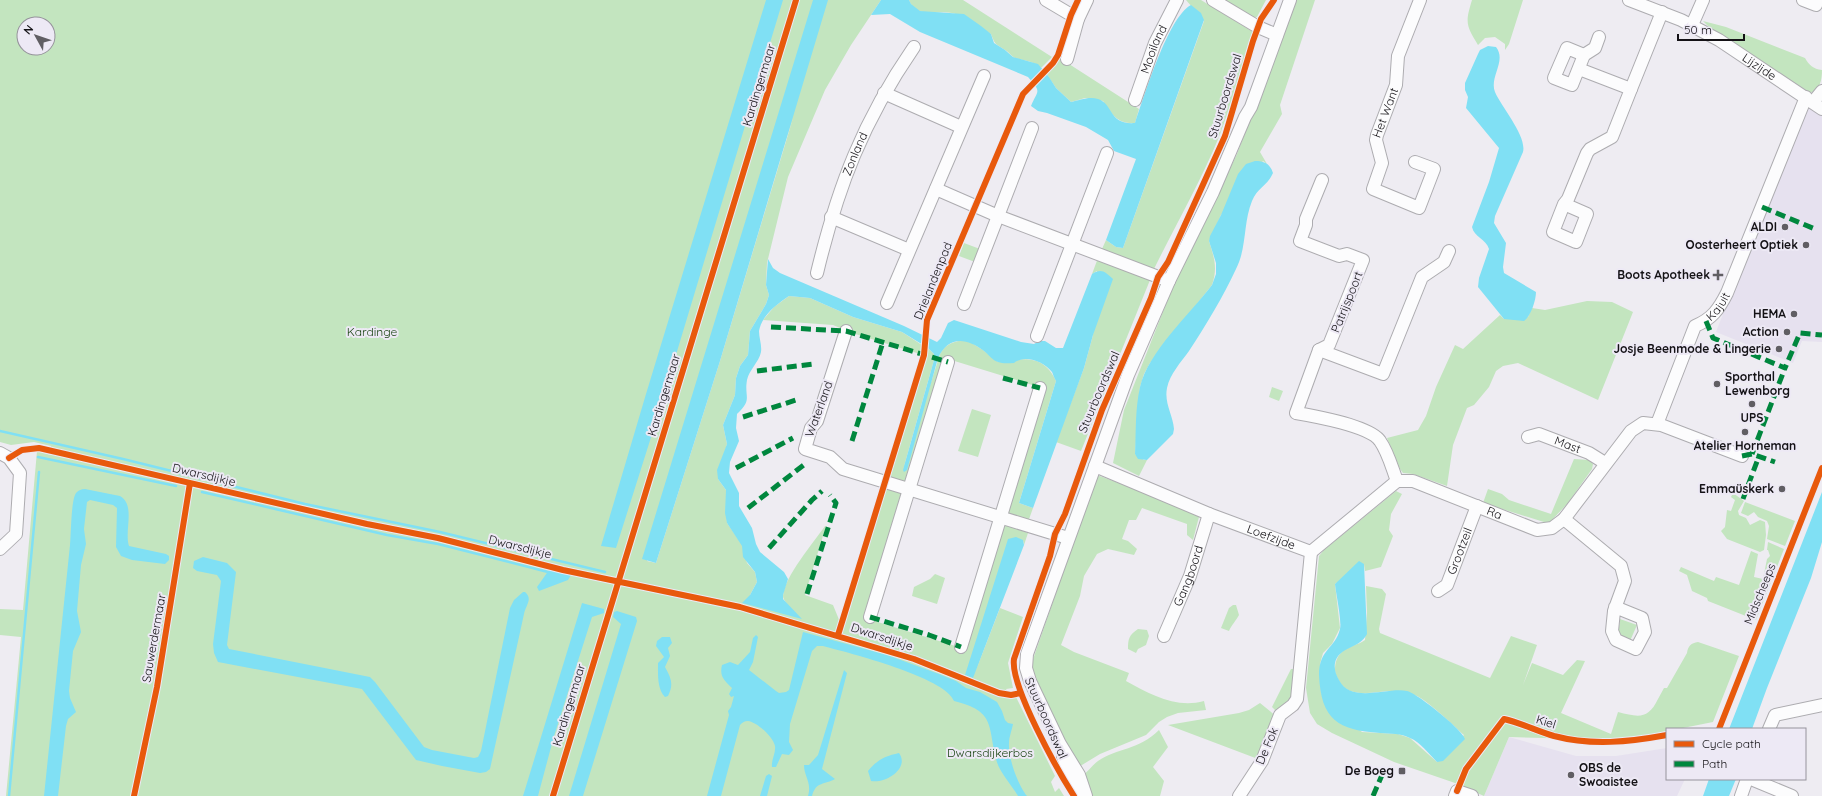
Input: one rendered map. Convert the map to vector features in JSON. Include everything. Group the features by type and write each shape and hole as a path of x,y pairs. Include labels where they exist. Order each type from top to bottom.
{"street":[{"path":"1046,0 1078,19"},
{"path":"1067,59 1078,19 1087,0"},
{"name":"Mooiland","path":"1135,100 1155,43 1177,0"},
{"path":"1213,0 1273,34 1283,0"},
{"name":"Stuurboordswal","path":"1086,796 1079,775 1060,744 1030,681 1026,661 1030,644 1121,392 1169,281 1212,192 1245,117 1245,108 1273,34 1290,0"},
{"name":"Het Want","path":"1415,162 1434,169 1419,208 1373,189 1382,163 1376,140 1396,85 1398,56 1420,0"},
{"name":"Lijzijde","path":"1629,0 1692,25 1719,40 1814,103"},
{"path":"1692,25 1703,0"},
{"path":"1803,0 1816,5 1818,0"},
{"path":"1564,204 1568,199 1586,153 1590,149 1612,137 1662,12"},
{"path":"1584,55 1566,48 1554,78 1572,85 1584,55 1595,48 1599,37"},
{"name":"Zonland","path":"817,273 831,217 853,154 884,93 914,47"},
{"path":"1579,69 1631,89"},
{"path":"887,302 984,76"},
{"name":"Kajuit","path":"1657,424 1695,326 1706,321 1718,310 1814,103 1822,91"},
{"path":"884,93 961,127"},
{"path":"964,304 1032,128"},
{"path":"1037,336 1107,153"},
{"name":"Patrijspoort","path":"1322,180 1300,241 1338,256 1347,254 1363,260 1329,346 1319,350 1296,413 1322,418 1368,432 1380,440 1397,481"},
{"path":"936,189 998,216 1169,281"},
{"path":"831,217 909,250"},
{"path":"1319,350 1383,374 1422,276 1444,262 1449,250"},
{"name":"Waterland","path":"846,331 817,421 811,428 805,449 830,457 843,469 1068,538"},
{"path":"870,617 948,362"},
{"path":"961,647 1040,388"},
{"name":"Ra","path":"1397,481 1413,481 1537,530 1552,528 1564,519 1605,463 1631,431 1643,423 1657,424"},
{"path":"1657,424 1742,456"},
{"name":"Mast","path":"1528,437 1539,434 1589,453 1605,463"},
{"path":"0,453 9,458 20,473 16,534 0,549"},
{"name":"Loefzijde","path":"1095,466 1209,514 1311,552 1296,699"},
{"path":"1311,552 1397,481"},
{"name":"Grootzeil","path":"1438,591 1447,585 1477,506"},
{"name":"Gangboord","path":"1164,636 1190,576 1209,514"},
{"path":"1564,519 1621,566 1625,581 1615,607"},
{"name":"De Fok","path":"1239,796 1262,761 1280,715 1293,705 1296,699"},
{"path":"1769,728 1775,715 1822,705"},
{"name":"Stuurboordswal","path":"1060,744 1067,770 1081,796"},
{"path":"1741,796 1747,780"},
{"path":"1753,780 1792,796"},
{"path":"1456,793 1472,796"}],"shaded area":[{"path":"1813,107 1822,114 1822,342 1802,341 1793,363 1716,332 1801,113"},
{"path":"1509,737 1576,756 1616,756 1666,748 1666,780 1685,780 1677,796 1484,796"}],"green space":[{"name":"Kardinge","path":"0,0 881,0 851,45 825,90 788,177 767,263 766,285 769,295 766,304 750,331 748,355 740,366 736,378 735,395 723,425 727,444 718,479 726,490 727,523 743,546 747,563 755,572 757,582 750,595 787,604 783,596 788,579 800,560 826,526 805,595 833,605 840,622 844,624 885,486 904,492 868,619 965,649 1002,524 1028,533 1024,545 1023,540 976,670 1000,608 1023,617 1008,663 1013,688 1006,689 1011,698 1016,697 1055,776 1051,782 1055,792 1059,788 1064,796 6,796 21,637 0,635 0,609 23,610 37,451 51,455 51,446 34,442 11,445 0,442","holes":["793,118 720,361 656,563 647,561"]},
{"path":"909,0 963,0 1052,57 1041,68 1032,63 1015,58 996,44 991,34 956,14 946,12 922,12 912,6"},
{"path":"1186,0 1201,0 1253,32 1228,111 1212,154 1153,271 1102,249 1106,240 1116,247 1123,248 1204,21"},
{"path":"1223,0 1266,0 1257,17 1252,18"},
{"path":"1296,0 1315,0 1280,105 1282,114 1260,152 1267,164 1263,161 1221,215 1209,241 1214,257 1215,268 1212,285 1150,363 1144,374 1140,387 1135,454 1144,460 1147,460 1139,476 1113,463 1124,410 1172,289 1237,154"},
{"path":"1472,0 1523,0 1509,44 1505,50 1505,44 1495,37 1485,38 1478,45 1468,24 1468,14"},
{"path":"1703,21 1726,27 1805,58 1808,63 1816,69 1822,70 1822,77 1818,87 1810,93 1709,27"},
{"path":"1063,54 1061,62 1069,64 1139,109 1135,123 1124,122 1116,118 1103,101 1085,98 1071,102 1056,88 1046,73"},
{"path":"964,243 980,249 975,262 959,256"},
{"path":"1098,258 1150,280 1081,451 1056,442 1084,368 1093,335 1097,271 1092,274"},
{"path":"789,296 810,298 853,317 902,332 922,345 920,354 852,333 833,325 763,320 774,307"},
{"path":"1587,301 1612,302 1633,312 1598,400 1518,363 1503,366 1496,371 1489,387 1474,405 1467,408 1453,445 1447,486 1413,474 1403,473 1387,438 1418,430 1426,416 1436,387 1455,345 1463,349 1500,315 1504,319 1528,317 1532,308 1545,310"},
{"path":"967,340 998,362 1024,359 1039,362 1051,372 1056,381 1019,503 1033,508 1028,522 1005,515 1042,388 948,359 906,484 888,478 928,348 934,354 934,360 903,470 940,354 945,347 951,343"},
{"path":"1272,387 1283,391 1279,401 1269,397"},
{"path":"972,409 991,415 978,457 958,451"},
{"path":"1574,459 1590,460 1593,464 1592,469 1568,503 1550,522 1544,522 1483,503 1488,489 1502,494 1509,500 1551,514"},
{"path":"1097,475 1200,513 1193,540 1187,535 1187,524 1142,508 1136,520 1129,520 1122,539 1128,541 1137,549 1134,555 1108,549 1097,554 1084,576 1080,596 1061,645 1074,652 1129,673 1126,681 1144,691 1173,702 1194,703 1204,701 1206,710 1178,713 1167,717 1159,722 1146,735 1100,754 1077,768 1035,684 1031,665"},
{"path":"1396,491 1402,494 1391,514 1389,530 1393,536 1381,567 1365,571 1364,564 1335,584 1340,628 1332,644 1323,653 1320,664 1321,693 1362,732 1398,734 1410,738 1437,762 1464,735 1434,708 1417,696 1404,692 1389,691 1357,693 1350,691 1339,681 1336,674 1336,662 1341,653 1345,649 1365,640 1367,613 1366,586 1382,589 1386,594 1379,629 1380,633 1490,678 1511,636 1537,645 1523,685 1532,663 1563,675 1577,660 1585,661 1561,713 1611,734 1618,712 1637,716 1646,714 1650,711 1664,688 1667,688 1687,653 1688,648 1693,643 1698,642 1739,656 1713,722 1683,728 1666,728 1666,731 1623,740 1509,737 1484,796 1455,783 1394,762 1332,733 1317,724 1310,713 1306,688 1319,556 1324,550"},
{"path":"1733,493 1744,501 1738,511 1739,515 1746,518 1750,525 1760,520 1765,522 1766,535 1764,550 1760,552 1727,539 1721,531 1725,527 1727,510 1731,511 1735,500 1731,497"},
{"path":"1745,502 1795,521 1785,546 1767,539 1769,526 1767,521 1758,517 1754,512 1748,516 1741,513"},
{"path":"1768,542 1784,549 1756,620 1708,601 1707,598 1692,591 1687,575 1679,571 1681,567 1714,581 1716,577 1739,585 1751,551 1758,554 1754,577 1763,579 1767,559 1770,556 1767,550"},
{"path":"935,574 945,578 937,604 912,596 914,587 930,579"},
{"path":"1236,605 1239,615 1229,631 1221,628 1229,608"},
{"path":"1620,619 1637,625 1630,641 1618,637"},
{"path":"1138,629 1147,630 1149,636 1146,645 1138,649 1136,653 1128,649 1128,642 1131,635"},
{"path":"1291,669 1295,669 1292,699 1276,711 1272,707"},
{"path":"1260,703 1276,716 1258,759 1168,725 1239,713 1249,710"},
{"path":"1159,730 1168,747 1153,767 1164,781 1160,796 1090,796 1082,776 1094,764 1113,753 1144,741"}],"water":[{"path":"766,0 783,0 653,431 616,548 601,546 646,394"},
{"path":"813,0 828,0 720,361 656,563 642,559"},
{"path":"881,0 909,0 911,4 920,11 964,14 991,34 994,43 1013,57 1038,64 1056,88 1071,102 1088,98 1098,99 1107,105 1116,118 1126,123 1135,123 1158,59 1174,25 1182,12 1191,5 1201,13 1204,20 1123,248 1116,247 1106,240 1136,159 1114,151 1108,140 1086,127 1038,111 1031,106 1037,94 1037,89 1028,77 920,32 890,14 871,15"},
{"path":"1488,46 1496,47 1500,58 1494,81 1495,92 1518,130 1523,145 1523,152 1495,216 1494,223 1506,243 1503,267 1504,273 1536,292 1533,308 1527,319 1524,321 1504,319 1478,287 1479,278 1489,249 1475,233 1472,227 1489,182 1499,148 1466,108 1468,97 1465,90 1465,83 1480,50"},
{"path":"1255,161 1267,164 1273,173 1252,201 1247,218 1242,253 1231,279 1208,321 1176,368 1168,383 1166,393 1174,429 1173,434 1147,460 1138,459 1135,454 1136,412 1138,395 1144,374 1160,347 1212,285 1216,274 1216,263 1209,241 1210,236 1221,215 1238,174 1246,164"},
{"path":"768,259 773,268 780,273 904,326 937,342 941,338 948,323 954,320 1021,342 1034,344 1039,341 1045,341 1056,348 1063,348 1092,274 1101,271 1108,274 1113,279 1093,335 1084,368 1033,508 1019,503 1056,381 1052,372 1048,368 1039,362 1028,359 1018,360 1014,363 1000,363 971,343 964,341 952,342 942,351 938,358 907,470 904,472 903,470 934,360 934,354 928,348 902,332 853,317 810,298 789,296 771,310 761,325 759,331 761,352 747,380 747,398 745,405 737,414 736,428 739,441 730,462 729,473 739,493 739,506 752,528 756,544 760,552 784,572 788,579 783,599 802,619 742,603 750,595 757,582 755,572 743,557 742,546 727,523 725,513 726,490 718,479 717,470 727,444 723,425 735,395 736,378 740,366 748,355 750,331 766,304 769,295 766,285"},
{"path":"85,489 120,496 125,500 129,512 129,546 166,554 169,556 169,560 165,564 132,560 121,556 116,547 117,508 113,505 90,500 87,502 84,529 86,544 81,565 77,611 81,632 73,651 69,691 70,698 76,712 68,719 66,726 58,796 44,796 73,503 76,493"},
{"path":"1822,492 1822,542 1811,578 1752,728 1729,728"},
{"path":"1016,537 1023,540 1024,545 973,678 965,675 1008,539"},
{"path":"203,557 227,563 236,572 227,645 229,649 370,677 424,747 432,750 474,758 478,757 481,751 510,608 514,600 525,592 529,600 524,614 490,769 486,772 480,773 416,760 362,689 218,662 214,653 213,644 221,581 217,575 197,571 193,568 194,561"},
{"path":"1359,561 1364,564 1367,634 1364,639 1345,650 1337,657 1335,670 1337,676 1345,687 1352,691 1361,693 1399,690 1407,691 1420,698 1439,712 1462,734 1465,739 1443,761 1437,762 1421,745 1407,736 1353,729 1343,725 1334,720 1323,703 1320,690 1320,666 1324,654 1335,641 1340,629 1340,614 1335,584"},
{"path":"549,570 571,575 568,580 539,591 537,587"},
{"path":"582,603 604,609 604,613 592,617 554,736 538,796 523,796"},
{"path":"617,611 636,617 637,621 583,796 569,796 621,624 613,617 614,612"},
{"path":"803,632 887,655 956,681 966,688 980,692 997,702 1005,720 1008,723 1013,724 1009,741 1010,756 1017,778 1027,796 1018,796 1002,773 996,759 990,728 983,715 977,710 954,701 947,692 933,683 895,667 853,654 823,646 817,646 812,651 790,724 789,742 793,750 789,755 782,754 776,767 772,767 775,749 774,742 764,730 756,724 748,721 743,722 740,725 721,796 707,796 729,715 728,711 731,707 734,696 731,697 729,694 732,688 722,676 722,665 730,662 738,665 750,652 753,638 756,635 758,637 753,662 749,670 779,693 786,692 789,690"},
{"path":"662,637 670,637 672,643 668,648 670,656 665,667 670,678 671,688 668,696 665,697 662,694 658,681 658,663 664,657 656,646 657,641"},
{"path":"844,670 847,673 822,769 835,779 821,784 816,788 812,796 808,796 809,787 804,765 809,765 818,755"},
{"path":"899,753 902,759 899,769 895,774 883,780 871,781 868,771 871,767 882,759"},
{"path":"769,774 772,776 767,796 760,796 766,776"},
{"path":"1709,780 1736,780 1729,796 1703,796"}],"waterway":[{"path":"0,431 123,459 305,504 440,532 605,572"},
{"path":"38,457 176,486"},
{"path":"9,796 39,472"},
{"path":"202,492 387,535 438,544 548,572"}],"marked path":[{"path":"1762,207 1815,229"},
{"path":"1706,321 1713,338 1785,368 1800,333 1822,335"},
{"path":"771,327 846,331 948,362"},
{"path":"852,441 883,342"},
{"path":"757,371 813,364"},
{"path":"1752,454 1785,368"},
{"path":"1003,378 1040,388"},
{"path":"743,417 796,400"},
{"path":"736,468 793,438"},
{"path":"1742,456 1752,454 1775,462"},
{"path":"1743,499 1759,456"},
{"path":"748,508 805,464"},
{"path":"769,548 822,491"},
{"path":"807,594 836,503 830,495"},
{"path":"870,617 929,635 961,647"},
{"path":"1373,796 1382,775"}],"cycle path":[{"name":"Kardingermaar","path":"553,796 796,0"},
{"name":"Drielandenpad","path":"838,635 924,355 927,320 1023,94 1053,63 1058,55 1071,15 1078,0"},
{"path":"1074,796 1057,768 1027,708 1019,688 1015,672 1014,659 1050,556 1055,534 1065,514 1102,410 1151,298 1158,277 1168,262 1225,136 1253,41 1261,19 1274,0"},
{"name":"Dwarsdijkje","path":"9,458 22,450 39,448 367,524 438,538 563,570 740,607 914,659 999,693 1011,695 1021,693"},
{"name":"Midscheeps","path":"1719,728 1822,468"},
{"name":"Dwarsdijkje","path":"134,796 157,687 190,483"},
{"name":"Kiel","path":"1457,791 1466,769 1504,719 1554,736 1582,741 1625,741 1666,735"}],"place":[{"name":"ALDI","path":"1785,227"},
{"name":"Oosterheert Optiek","path":"1806,245"},
{"name":"Boots Apotheek","path":"1718,275"},
{"name":"HEMA","path":"1794,314"},
{"name":"Action","path":"1787,332"},
{"name":"Josje Beenmode & Lingerie","path":"1779,349"},
{"name":"Sporthal Lewenborg","path":"1717,384"},
{"name":"UPS","path":"1752,404"},
{"name":"Atelier Horneman","path":"1745,432"},
{"name":"Emmaüskerk","path":"1782,489"},
{"name":"De Boeg","path":"1402,771"},
{"name":"OBS de Swoaistee","path":"1571,775"}],"park label":[{"name":"Dwarsdijkerbos","path":"990,753"}]}
